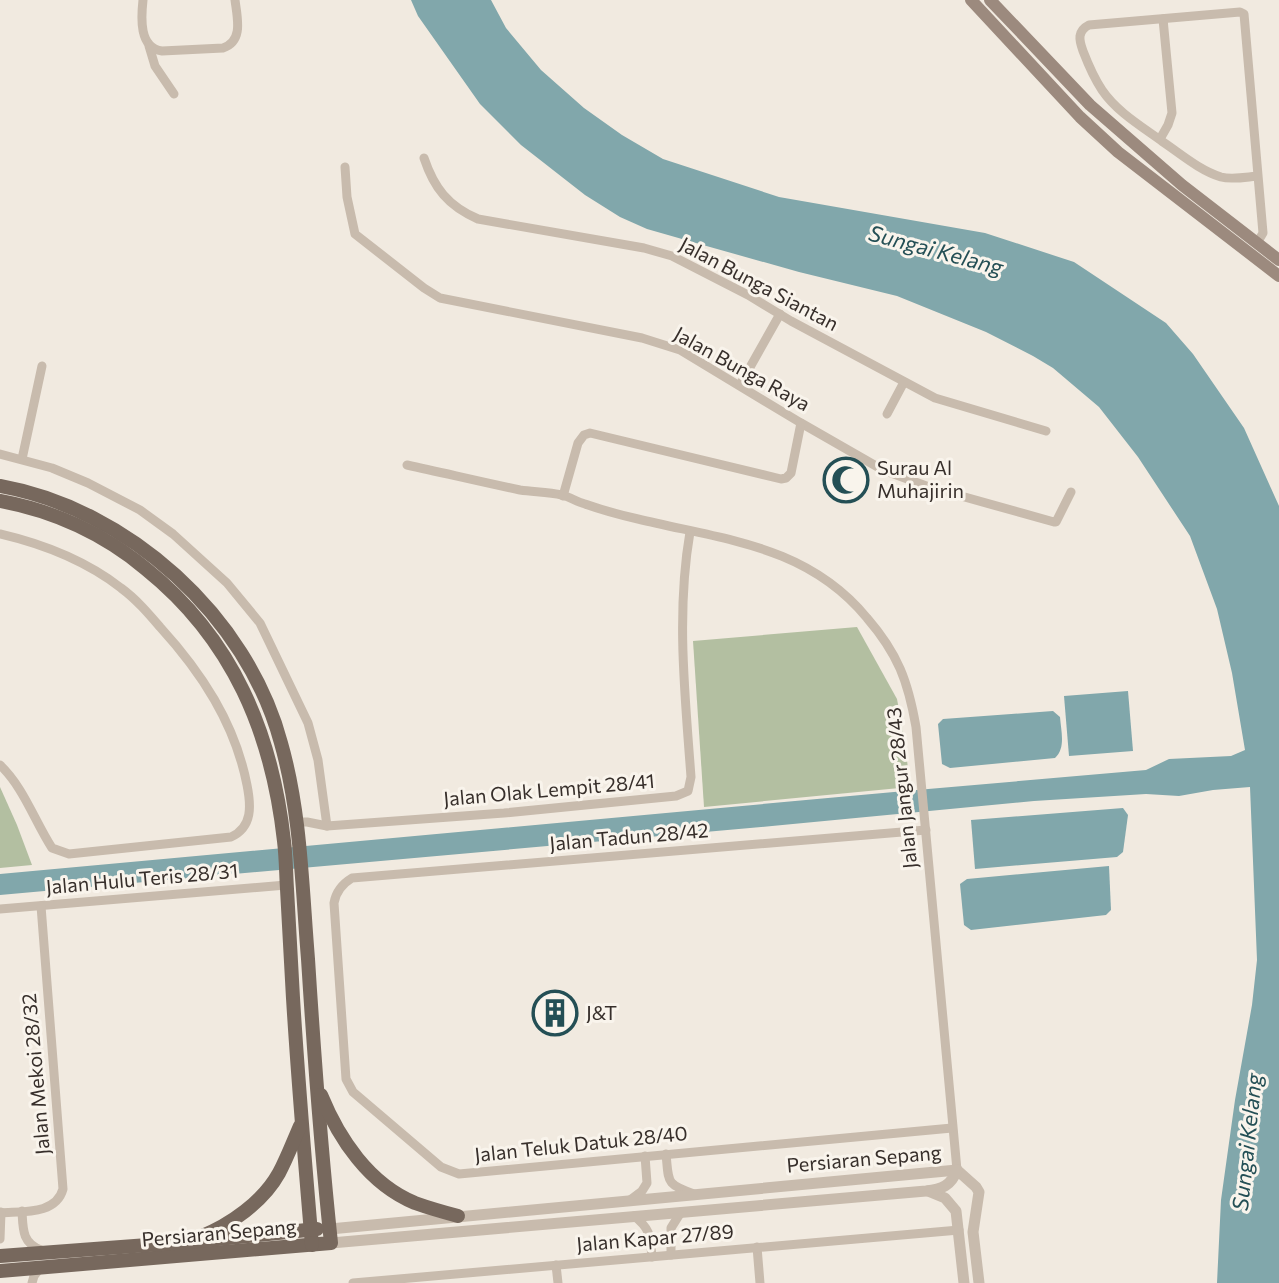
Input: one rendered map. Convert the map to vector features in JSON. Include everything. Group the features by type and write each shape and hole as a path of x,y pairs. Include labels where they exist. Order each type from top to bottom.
{"main road":[{"path":"971,0 1080,117 1118,152 1279,276"},
{"path":"990,0 1090,105 1127,139 1279,260"},
{"path":"1118,152 1127,139"},
{"path":"0,486 44,496 108,525 173,572 209,609 248,663 265,697 281,741 297,822 291,840 286,880 311,1237"},
{"path":"0,501 45,511 100,537 159,579 205,628 234,672 250,704 263,737 302,877 330,1236"},
{"path":"316,1083 339,1134 372,1173 394,1192 412,1202 458,1216"},
{"path":"188,1242 232,1220 266,1192 301,1123"},
{"name":"Persiaran Sepang","path":"0,1256 188,1242 330,1236"},
{"name":"Persiaran Sepang","path":"0,1271 311,1237"}],"street":[{"path":"143,0 142,28 155,66 174,94"},
{"path":"149,46 162,51 223,48 232,44 237,36 235,0"},
{"path":"1257,243 1263,233 1245,17 1240,12 1084,27 1079,35 1088,63 1102,90 1115,106 1144,130 1219,177 1258,176"},
{"path":"1160,139 1172,113 1163,19"},
{"name":"Jalan Bunga Siantan","path":"424,158 436,186 467,214 478,219 644,248 672,256 935,398 1046,431"},
{"name":"Jalan Bunga Raya","path":"345,167 347,197 355,234 440,298 642,338 680,350 883,470 929,487 1054,522 1071,492"},
{"path":"740,385 780,314"},
{"path":"22,459 42,366"},
{"path":"887,414 904,382"},
{"path":"563,496 578,443 590,433 781,479 791,473 801,423"},
{"path":"0,454 52,468 140,510 173,534 227,583 260,623 308,723 318,760 327,826"},
{"name":"Jalan Jangur 28/43","path":"407,465 563,496 618,514 760,548 793,561 834,584 851,598 883,637 894,653 905,680 916,727 957,1170"},
{"name":"Jalan Olak Lempit 28/41","path":"297,822 327,826 504,813 660,798 688,791 691,777 682,631 690,532"},
{"path":"0,534 33,541 64,554 113,582 145,610 184,653 212,693 234,740 249,797 250,816 238,834 221,839 69,854 52,848 12,776 0,765"},
{"name":"Jalan Tadun 28/42","path":"340,889 352,878 926,825"},
{"name":"Jalan Hulu Teris 28/31","path":"0,909 286,880"},
{"name":"Jalan Teluk Datuk 28/40","path":"340,889 334,903 346,1079 353,1092 441,1167 459,1174 952,1128"},
{"name":"Jalan Mekoi 28/32","path":"0,1212 50,1206 61,1197 63,1189 41,906"},
{"path":"666,1154 670,1183 675,1188 694,1194"},
{"path":"630,1200 647,1183 645,1156"},
{"path":"957,1170 979,1192 973,1232 979,1283"},
{"name":"Persiaran Sepang","path":"957,1170 944,1187 926,1191 634,1216 330,1236 458,1216 957,1170"},
{"path":"844,1181 845,1198"},
{"path":"926,1191 938,1194 956,1211 964,1283"},
{"path":"22,1211 26,1240 38,1250 47,1252"},
{"path":"0,1212 0,1239"},
{"path":"671,1255 671,1228 681,1212"},
{"path":"634,1216 648,1229 652,1257"},
{"name":"Jalan Kapar 27/89","path":"353,1283 959,1230"},
{"path":"757,1247 760,1283"},
{"path":"556,1265 558,1283"},
{"path":"32,1283 40,1268"},
{"path":"0,1278 5,1283"}],"green space":[{"path":"857,627 897,699 910,787 704,807 693,641"},
{"path":"0,787 17,825 32,865 0,868"}],"water":[{"name":"Sungai Kelang","path":"411,0 491,0 506,28 541,70 584,108 663,159 779,197 985,233 1074,262 1166,323 1193,354 1244,428 1279,506 1279,1283 1217,1283 1221,1200 1257,960 1250,787 1179,796 1146,794 1034,801 0,895 0,874 1146,770 1169,759 1231,756 1245,750 1217,609 1190,536 1138,457 1099,407 1053,368 1033,356 986,332 897,296 710,247 647,229 620,217 585,195 521,145 480,104 418,16"},
{"path":"1128,691 1133,751 1069,756 1064,696"},
{"path":"1053,711 1060,717 1062,739 1061,749 1055,758 950,768 942,764 938,724 943,719"},
{"path":"1123,808 1128,815 1123,852 1117,857 975,869 971,820"},
{"path":"1109,866 1111,910 1106,915 971,930 964,925 960,884 967,879"}],"place":[{"name":"Surau Al Muhajirin","path":"846,480"},
{"name":"J&T","path":"555,1013"}]}
